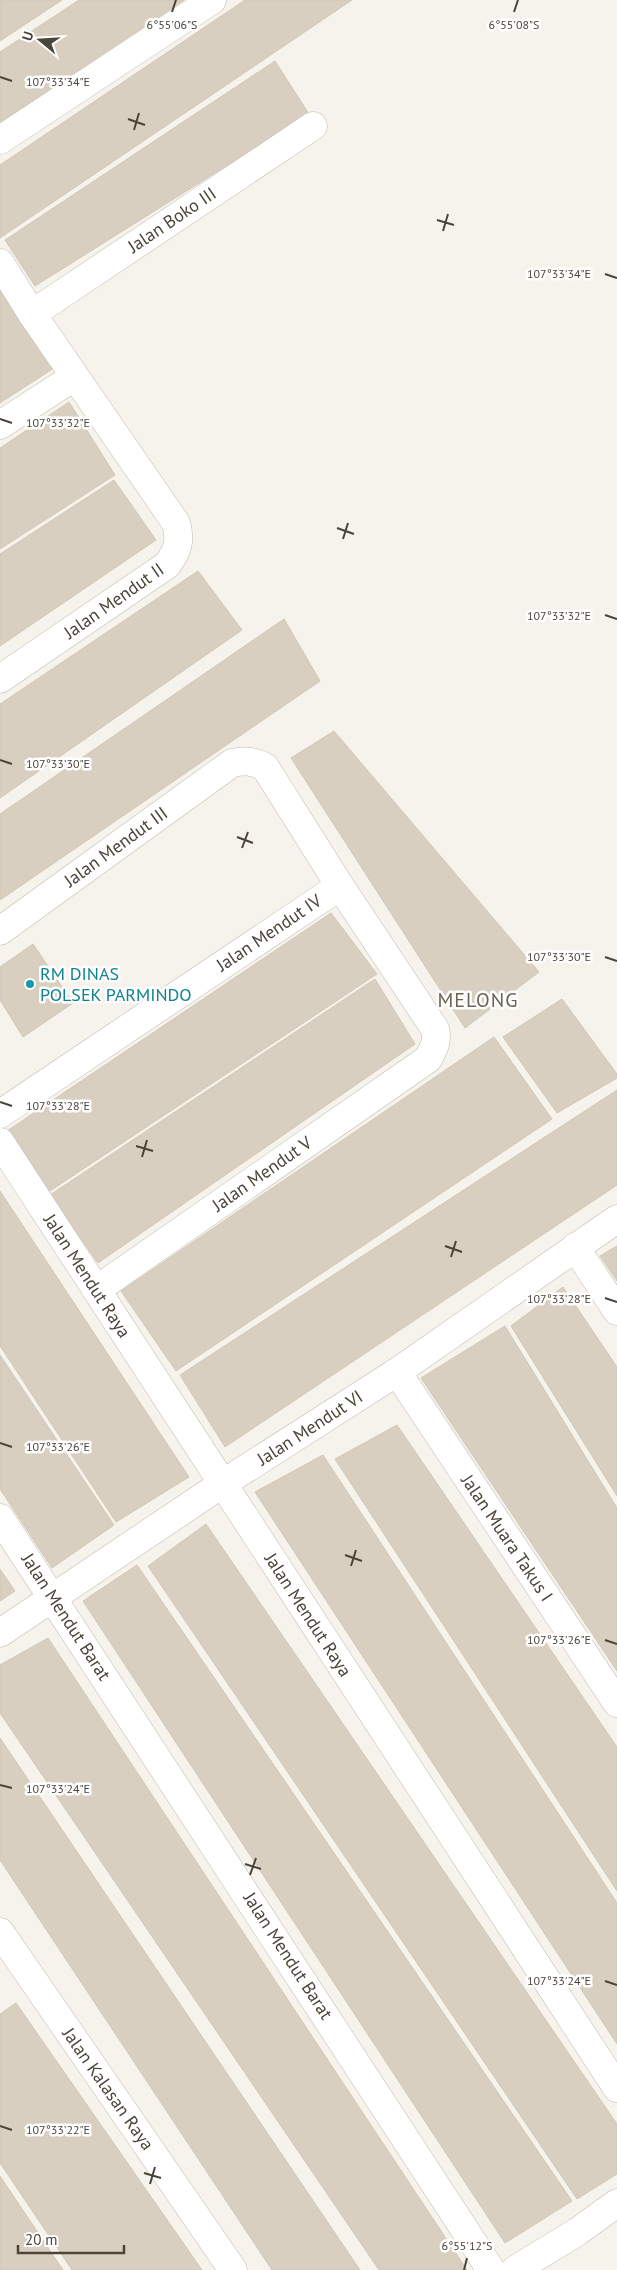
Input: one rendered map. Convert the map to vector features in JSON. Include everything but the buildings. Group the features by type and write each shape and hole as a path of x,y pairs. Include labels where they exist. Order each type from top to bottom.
{"street":[{"path":"0,140 212,0"},
{"name":"Jalan Boko III","path":"32,314 313,126"},
{"name":"Jalan Mendut II","path":"0,264 74,377 176,523 180,536 177,551 167,565 0,679"},
{"path":"0,425 74,377"},
{"name":"Jalan Mendut III","path":"0,931 232,763 245,760 265,767 340,886"},
{"name":"Jalan Mendut V","path":"96,1290 428,1059 434,1049 437,1038 435,1029 340,886"},
{"name":"Jalan Mendut IV","path":"0,1114 340,886"},
{"name":"Jalan Mendut Raya","path":"0,1142 617,2088"},
{"name":"Jalan Mendut VI","path":"0,1633 222,1484 397,1372 617,1219"},
{"path":"575,1247 617,1311"},
{"name":"Jalan Muara Takus I","path":"397,1372 617,1703"},
{"name":"Jalan Mendut Barat","path":"0,1518 491,2270"},
{"name":"Jalan Kalasan Raya","path":"0,1932 233,2270"},
{"path":"515,2270 577,2232 617,2203"}],"place":[{"name":"RM DINAS POLSEK PARMINDO","path":"30,984"}],"district":[{"name":"MELONG","path":"478,1000"}]}
